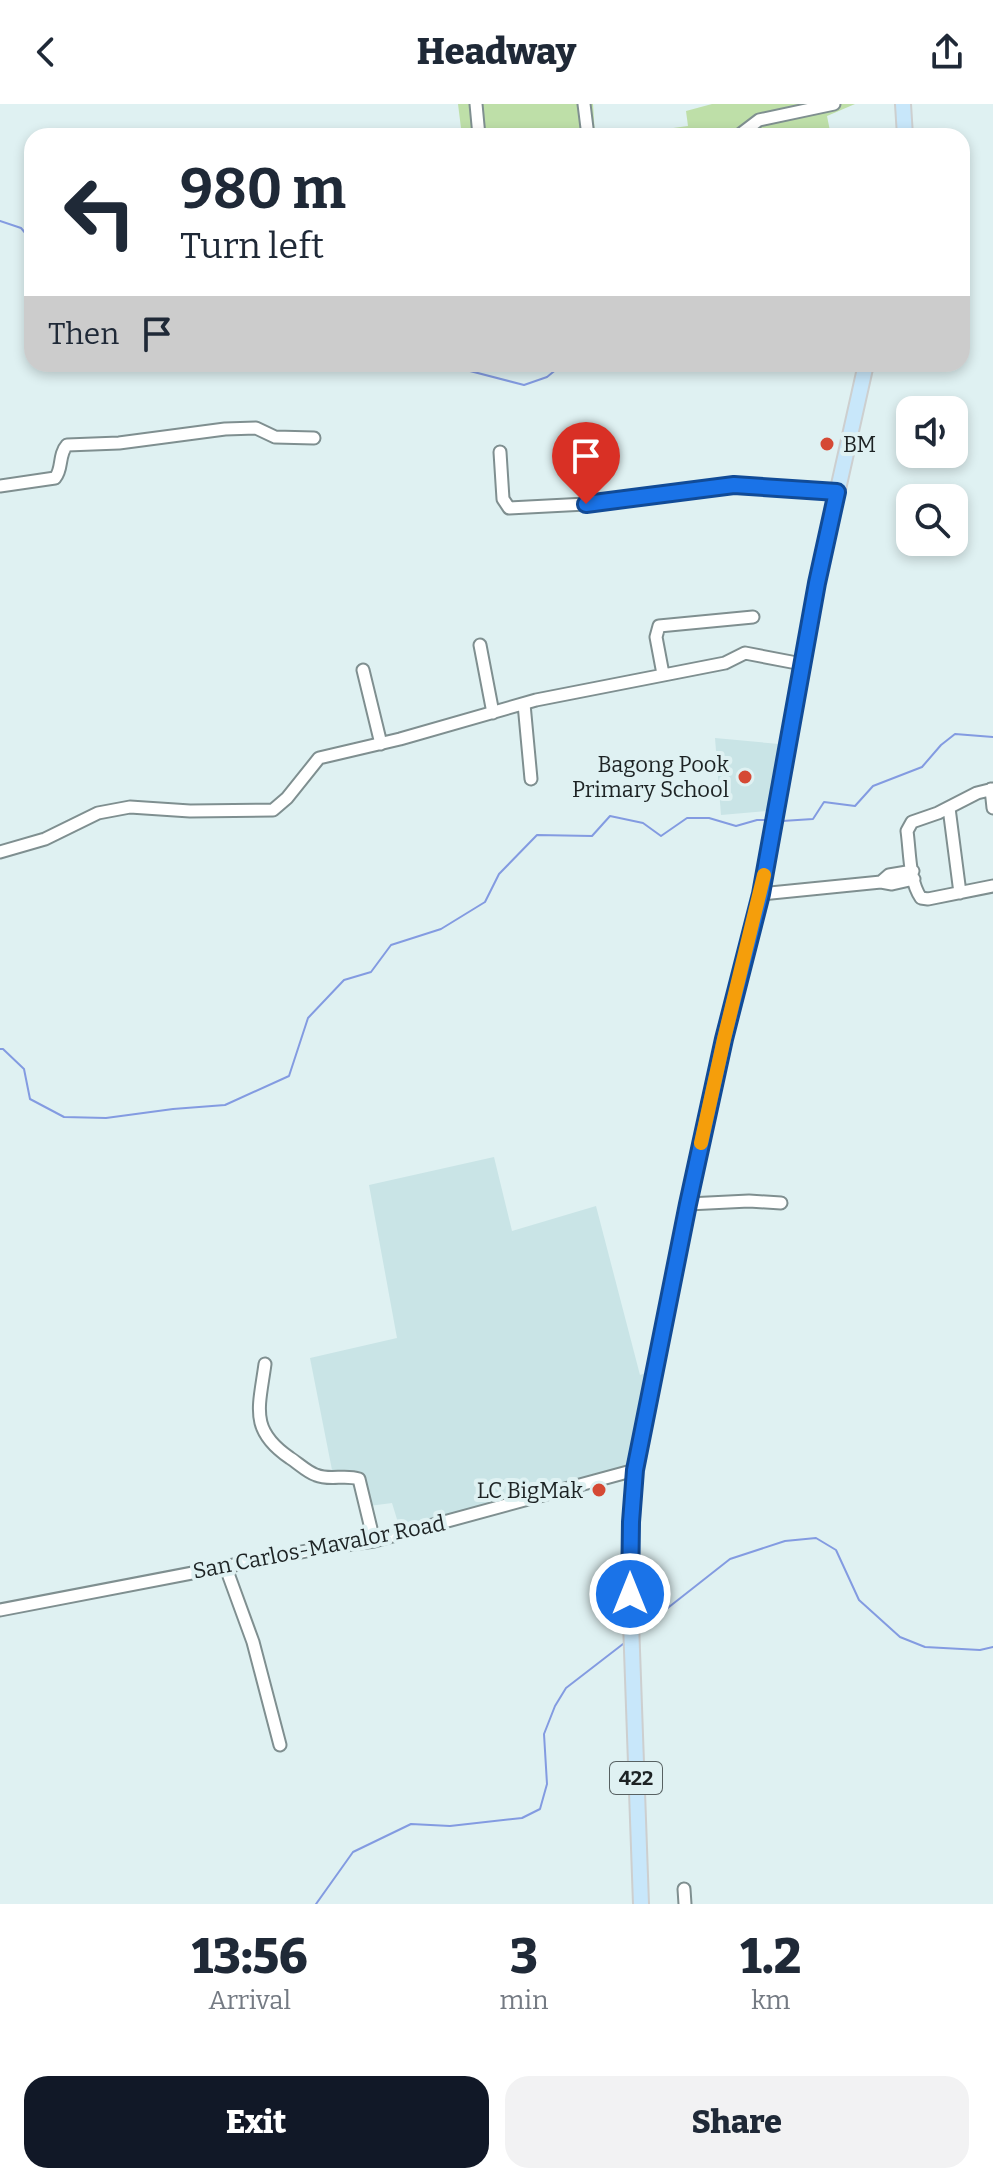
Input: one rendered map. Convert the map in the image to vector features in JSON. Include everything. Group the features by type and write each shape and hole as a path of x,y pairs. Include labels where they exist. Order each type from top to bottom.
{"main road":[{"path":"903,104 904,128"},
{"name":"422","path":"641,1904 629,1566 635,1470 724,1039 761,894 802,664 864,372"}],"street":[{"path":"476,104 478,128"},
{"path":"584,104 587,128"},
{"path":"748,128 759,120 834,104"},
{"path":"0,486 55,478 59,474 62,451 67,445 119,443 256,428 275,437 314,438"},
{"path":"500,452 503,499 509,508 586,504 734,485 837,492"},
{"path":"663,674 656,637 659,626 753,617"},
{"path":"480,645 493,713"},
{"path":"0,852 45,839 98,813 130,807 190,811 273,810 287,798 319,758 524,704 725,663 745,653 802,664"},
{"path":"363,670 381,744"},
{"path":"524,704 531,779"},
{"path":"993,808 992,789 912,822 907,831 918,896 924,899 993,886"},
{"path":"949,808 960,893"},
{"path":"761,894 881,882 892,884 914,875"},
{"path":"688,1204 781,1203"},
{"path":"265,1364 259,1410 262,1431 272,1446 316,1475 359,1479 374,1541"},
{"name":"San Carlos-Mavalor Road","path":"0,1610 317,1549 374,1541 635,1470"},
{"path":"226,1568 253,1642 280,1745"},
{"path":"684,1889 685,1904"}],"shaded area":[{"name":"Bagong Pook Primary School","path":"715,738 779,744 767,811 721,815"},
{"path":"494,1157 512,1231 596,1206 640,1375 648,1372 638,1405 629,1469 400,1529 392,1503 369,1506 359,1471 332,1470 310,1358 397,1338 369,1185"}],"green space":[{"path":"458,104 593,104 594,128 461,128"},
{"path":"712,104 855,104 827,116 829,128 673,128 688,126 686,111"}],"waterway":[{"path":"0,221 24,232"},
{"path":"474,372 524,385 553,372"},
{"path":"782,821 813,819 824,802 855,806 873,786 922,767 955,734 993,737"},
{"path":"0,1049 24,1069 30,1099 64,1117 106,1118 225,1105 289,1076 308,1018 344,980 371,972 391,945 441,929 485,902 499,874 537,835 592,836 610,816 643,823 661,836 687,818 709,818 736,826 768,820"},
{"path":"641,1629 730,1559 785,1541 816,1538 836,1550 859,1600 900,1637 925,1647 980,1650 993,1647"},
{"path":"316,1904 353,1852 411,1824 450,1826 522,1818 540,1809 547,1784 544,1734 555,1706 566,1688 623,1644"}],"slow traffic":[{"path":"701,1143 764,875"}],"place":[{"name":"BM","path":"827,444"},
{"name":"Bagong Pook Primary School","path":"745,777"},
{"name":"LC BigMak","path":"599,1490"}],"route":[{"path":"586,504 734,485 837,492 817,583 761,894 724,1039 635,1470 630,1594"}]}
